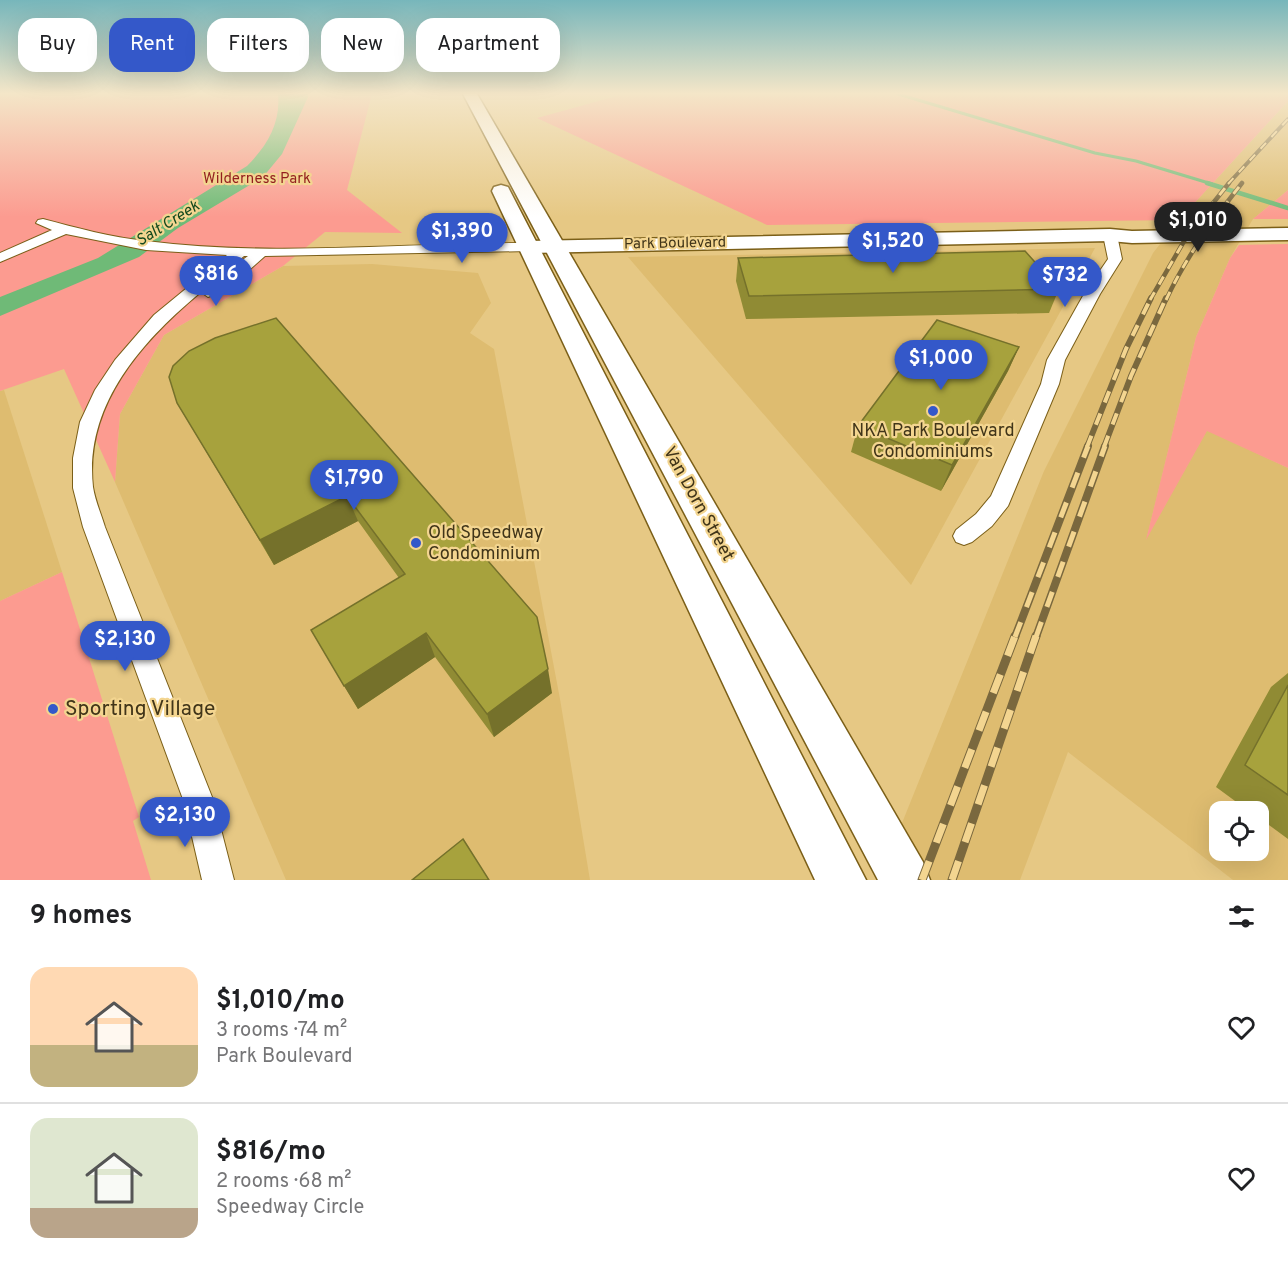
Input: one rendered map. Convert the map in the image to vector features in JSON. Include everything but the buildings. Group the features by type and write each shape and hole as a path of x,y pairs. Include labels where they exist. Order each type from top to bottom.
{"main road":[{"name":"Van Dorn Street","path":"483,135 542,247 808,704 905,880"},
{"name":"Park Boulevard","path":"1110,235 1125,232 1288,228"},
{"name":"Park Boulevard","path":"542,247 1110,235 1132,237 1288,234"},
{"name":"Van Dorn Street","path":"542,247 775,747 841,880"}],"street":[{"path":"42,224 63,230"},
{"name":"Park Boulevard","path":"63,230 83,235 189,249 240,252 542,247"},
{"path":"0,258 63,230"},
{"path":"964,536 984,520 1000,501 1050,384 1056,360 1092,294 1115,259 1110,235"},
{"path":"218,880 199,802 97,536 82,488 83,458 89,422 104,390 122,364 160,318 240,252"},
{"path":"149,333 243,268 261,252"}],"shaded area":[{"path":"1257,135 1288,135 1288,190 1253,219 1230,258 1196,337 1147,537 1207,430 1288,468 1288,880 1233,880 1068,752 1020,880 879,880 1044,471 1153,253 1179,220"},
{"path":"1095,248 911,585 628,257"},
{"path":"372,264 478,273 491,303 470,333 494,349 560,699 590,880 286,880 115,482 120,414 164,335 283,266"},
{"path":"4,390 62,572 0,601 0,391"}],"green space":[{"name":"Wilderness Park","path":"0,135 361,135 347,190 402,233 325,232 283,266 164,335 120,414 115,482 64,369 0,391"},
{"path":"574,135 1257,135 1179,220 767,225"},
{"path":"1288,190 1288,219 1253,219"},
{"path":"1288,244 1288,468 1207,431 1146,540 1196,337 1230,258 1239,245"},
{"name":"Sporting Village","path":"62,572 139,817 133,821 151,880 0,880 0,601"}],"water":[{"name":"Salt Creek","path":"270,135 291,135 282,154 263,177 178,228 139,257 0,316 0,297 98,258 247,166"}],"waterway":[{"path":"1035,135 1095,153 1136,161 1212,184"},
{"path":"1207,183 1288,208"}],"railway":[{"path":"1228,184 1273,135"},
{"path":"1150,300 1187,236 1229,183"},
{"path":"1166,300 1201,239 1242,183"},
{"path":"1104,447 1131,376 1166,298"},
{"path":"1087,447 1126,349 1150,300"},
{"path":"1015,637 1088,446"},
{"path":"1036,637 1105,446"},
{"path":"922,880 1015,636"},
{"path":"952,880 1036,636"}],"place":[{"name":"NKA Park Boulevard Condominiums","path":"933,411"},
{"name":"Old Speedway Condominium","path":"416,543"},
{"name":"Sporting Village","path":"53,709"}]}
